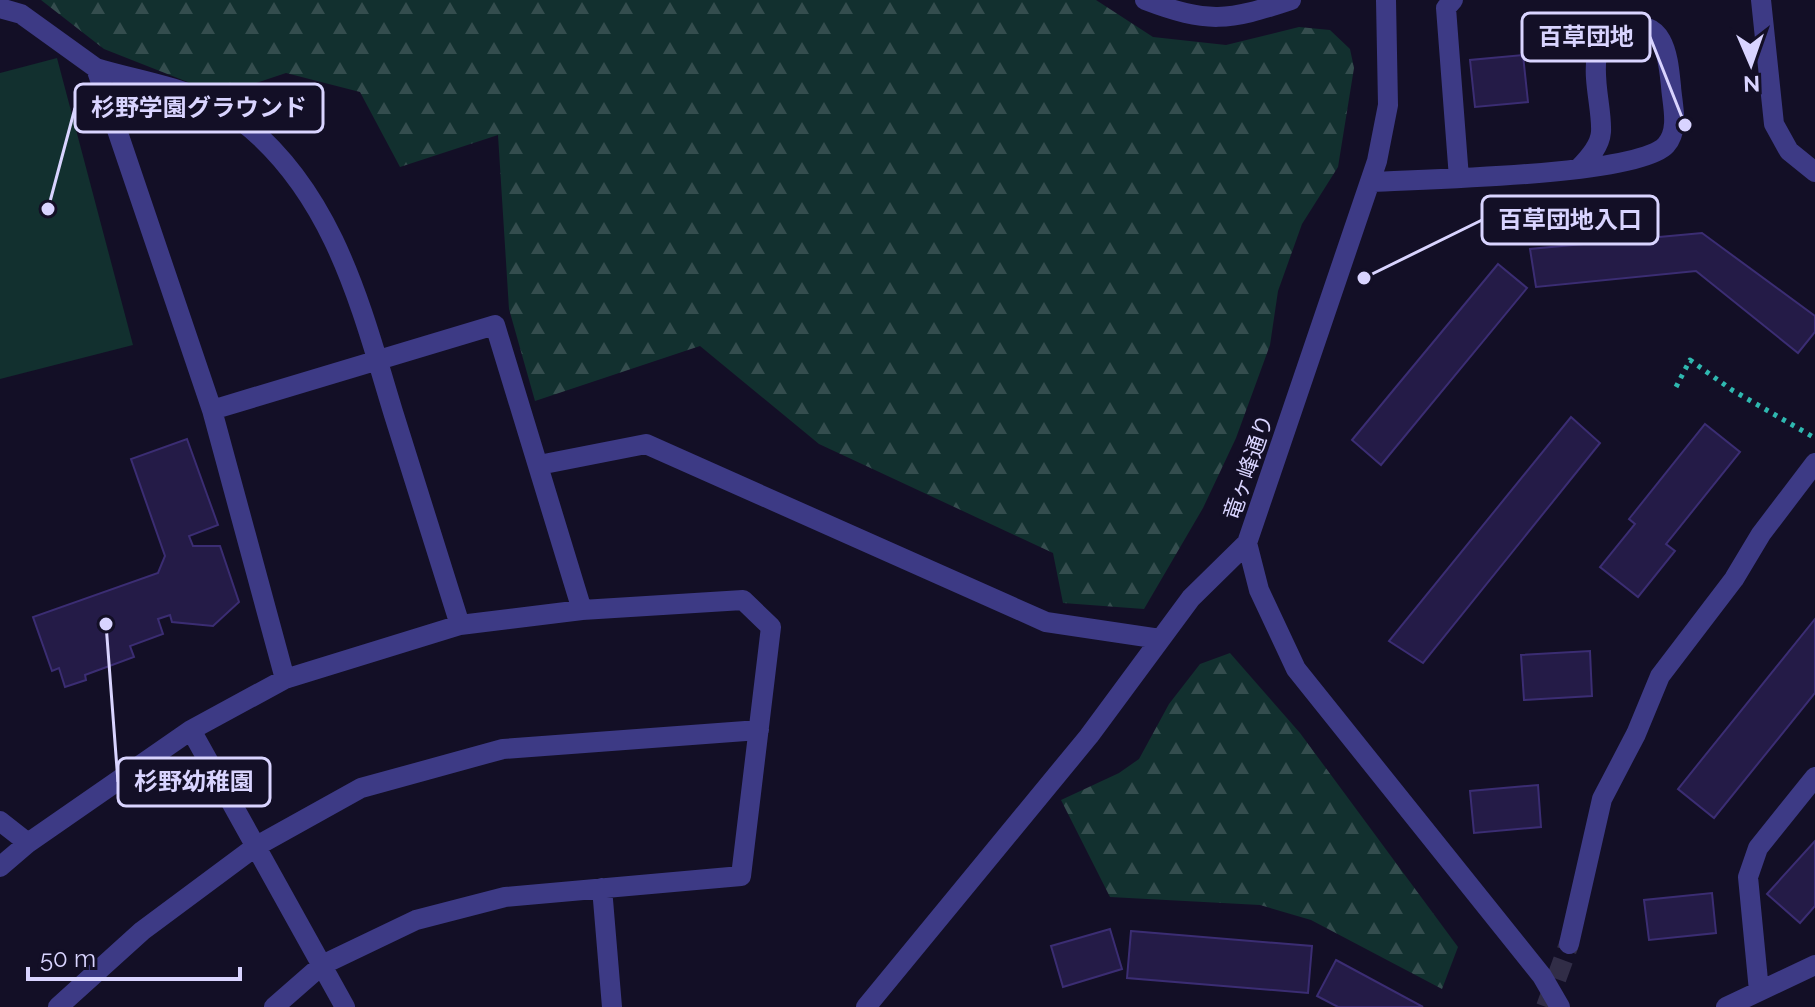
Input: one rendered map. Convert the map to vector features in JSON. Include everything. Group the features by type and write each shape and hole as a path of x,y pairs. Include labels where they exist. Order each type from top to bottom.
{"street":[{"path":"1145,0 1178,13 1212,20 1246,15 1291,0"},
{"name":"竜ヶ峰通り","path":"1386,0 1388,105 1372,182 1247,543 1259,590 1277,636 1296,669 1542,976 1560,1007"},
{"path":"1453,0 1446,8 1459,178"},
{"path":"1761,0 1774,124 1789,151 1815,172"},
{"path":"0,8 21,14 96,68 210,102 258,135 312,199 347,263 460,625"},
{"path":"1372,182 1579,168 1648,157 1666,144 1675,126 1667,48 1659,35 1642,27 1625,27 1609,34 1599,47 1596,61 1601,134 1592,154 1579,168"},
{"path":"96,68 212,410 285,679"},
{"path":"212,410 495,325 582,610"},
{"path":"539,465 646,444 1046,622 1160,639"},
{"path":"1569,944 1602,799 1636,734 1660,676 1734,579 1761,534 1815,463"},
{"path":"866,1007 1089,736 1191,598 1247,543"},
{"path":"0,867 28,843 191,730 285,679 460,625 582,610 743,600 771,627 741,876 505,897 416,920 322,965 274,1007"},
{"path":"191,730 345,1007"},
{"path":"58,1007 142,931 255,847 361,788 503,749 759,730"},
{"path":"1759,991 1748,877 1758,848 1815,777"},
{"path":"0,821 28,843"},
{"path":"602,888 612,1007"},
{"path":"1726,1007 1815,965"}],"path":[{"path":"1676,387 1690,360 1732,390 1815,438"}],"green space":[{"path":"41,0 1096,0 1153,37 1226,45 1299,27 1330,30 1350,49 1354,68 1338,167 1302,224 1278,291 1270,345 1236,438 1203,508 1144,609 1063,603 1053,553 819,444 700,346 535,401 509,309 498,135 400,167 360,92 286,73 256,83 254,116 213,92 104,49"},
{"path":"57,58 133,345 0,379 0,73"},
{"path":"1230,653 1300,733 1458,947 1442,989 1311,920 1260,905 1110,897 1061,800 1119,773 1139,759 1169,704 1200,664"}],"building":[{"path":"1523,55 1528,102 1475,107 1470,60"},
{"path":"1702,233 1815,316 1815,332 1798,353 1696,271 1536,287 1530,249"},
{"path":"1498,264 1527,288 1381,465 1352,440"},
{"path":"1571,417 1600,443 1423,663 1389,641"},
{"path":"1705,424 1740,452 1666,544 1675,551 1638,597 1600,567 1635,524 1629,519"},
{"path":"187,439 218,525 189,536 193,546 220,546 239,602 213,626 172,622 170,615 158,619 163,634 130,646 134,657 85,675 86,680 65,687 59,668 52,671 33,617 158,573 165,556 131,459"},
{"path":"1815,619 1815,693 1714,818 1678,789"},
{"path":"1590,651 1592,696 1524,700 1521,655"},
{"path":"1538,785 1541,827 1474,833 1470,791"},
{"path":"1815,841 1815,906 1800,923 1767,894"},
{"path":"1712,893 1716,933 1649,940 1644,900"},
{"path":"1110,929 1122,969 1063,987 1051,946"},
{"path":"1131,931 1312,946 1308,993 1127,978"},
{"path":"1336,960 1423,1007 1338,1007 1317,996"}],"tunnel":[{"path":"1546,1007 1569,944"}],"place":[{"name":"百草団地","path":"1685,125"},
{"name":"杉野学園グラウンド","path":"48,209"},
{"name":"百草団地入口","path":"1364,278"},
{"name":"杉野幼稚園","path":"106,624"}]}
